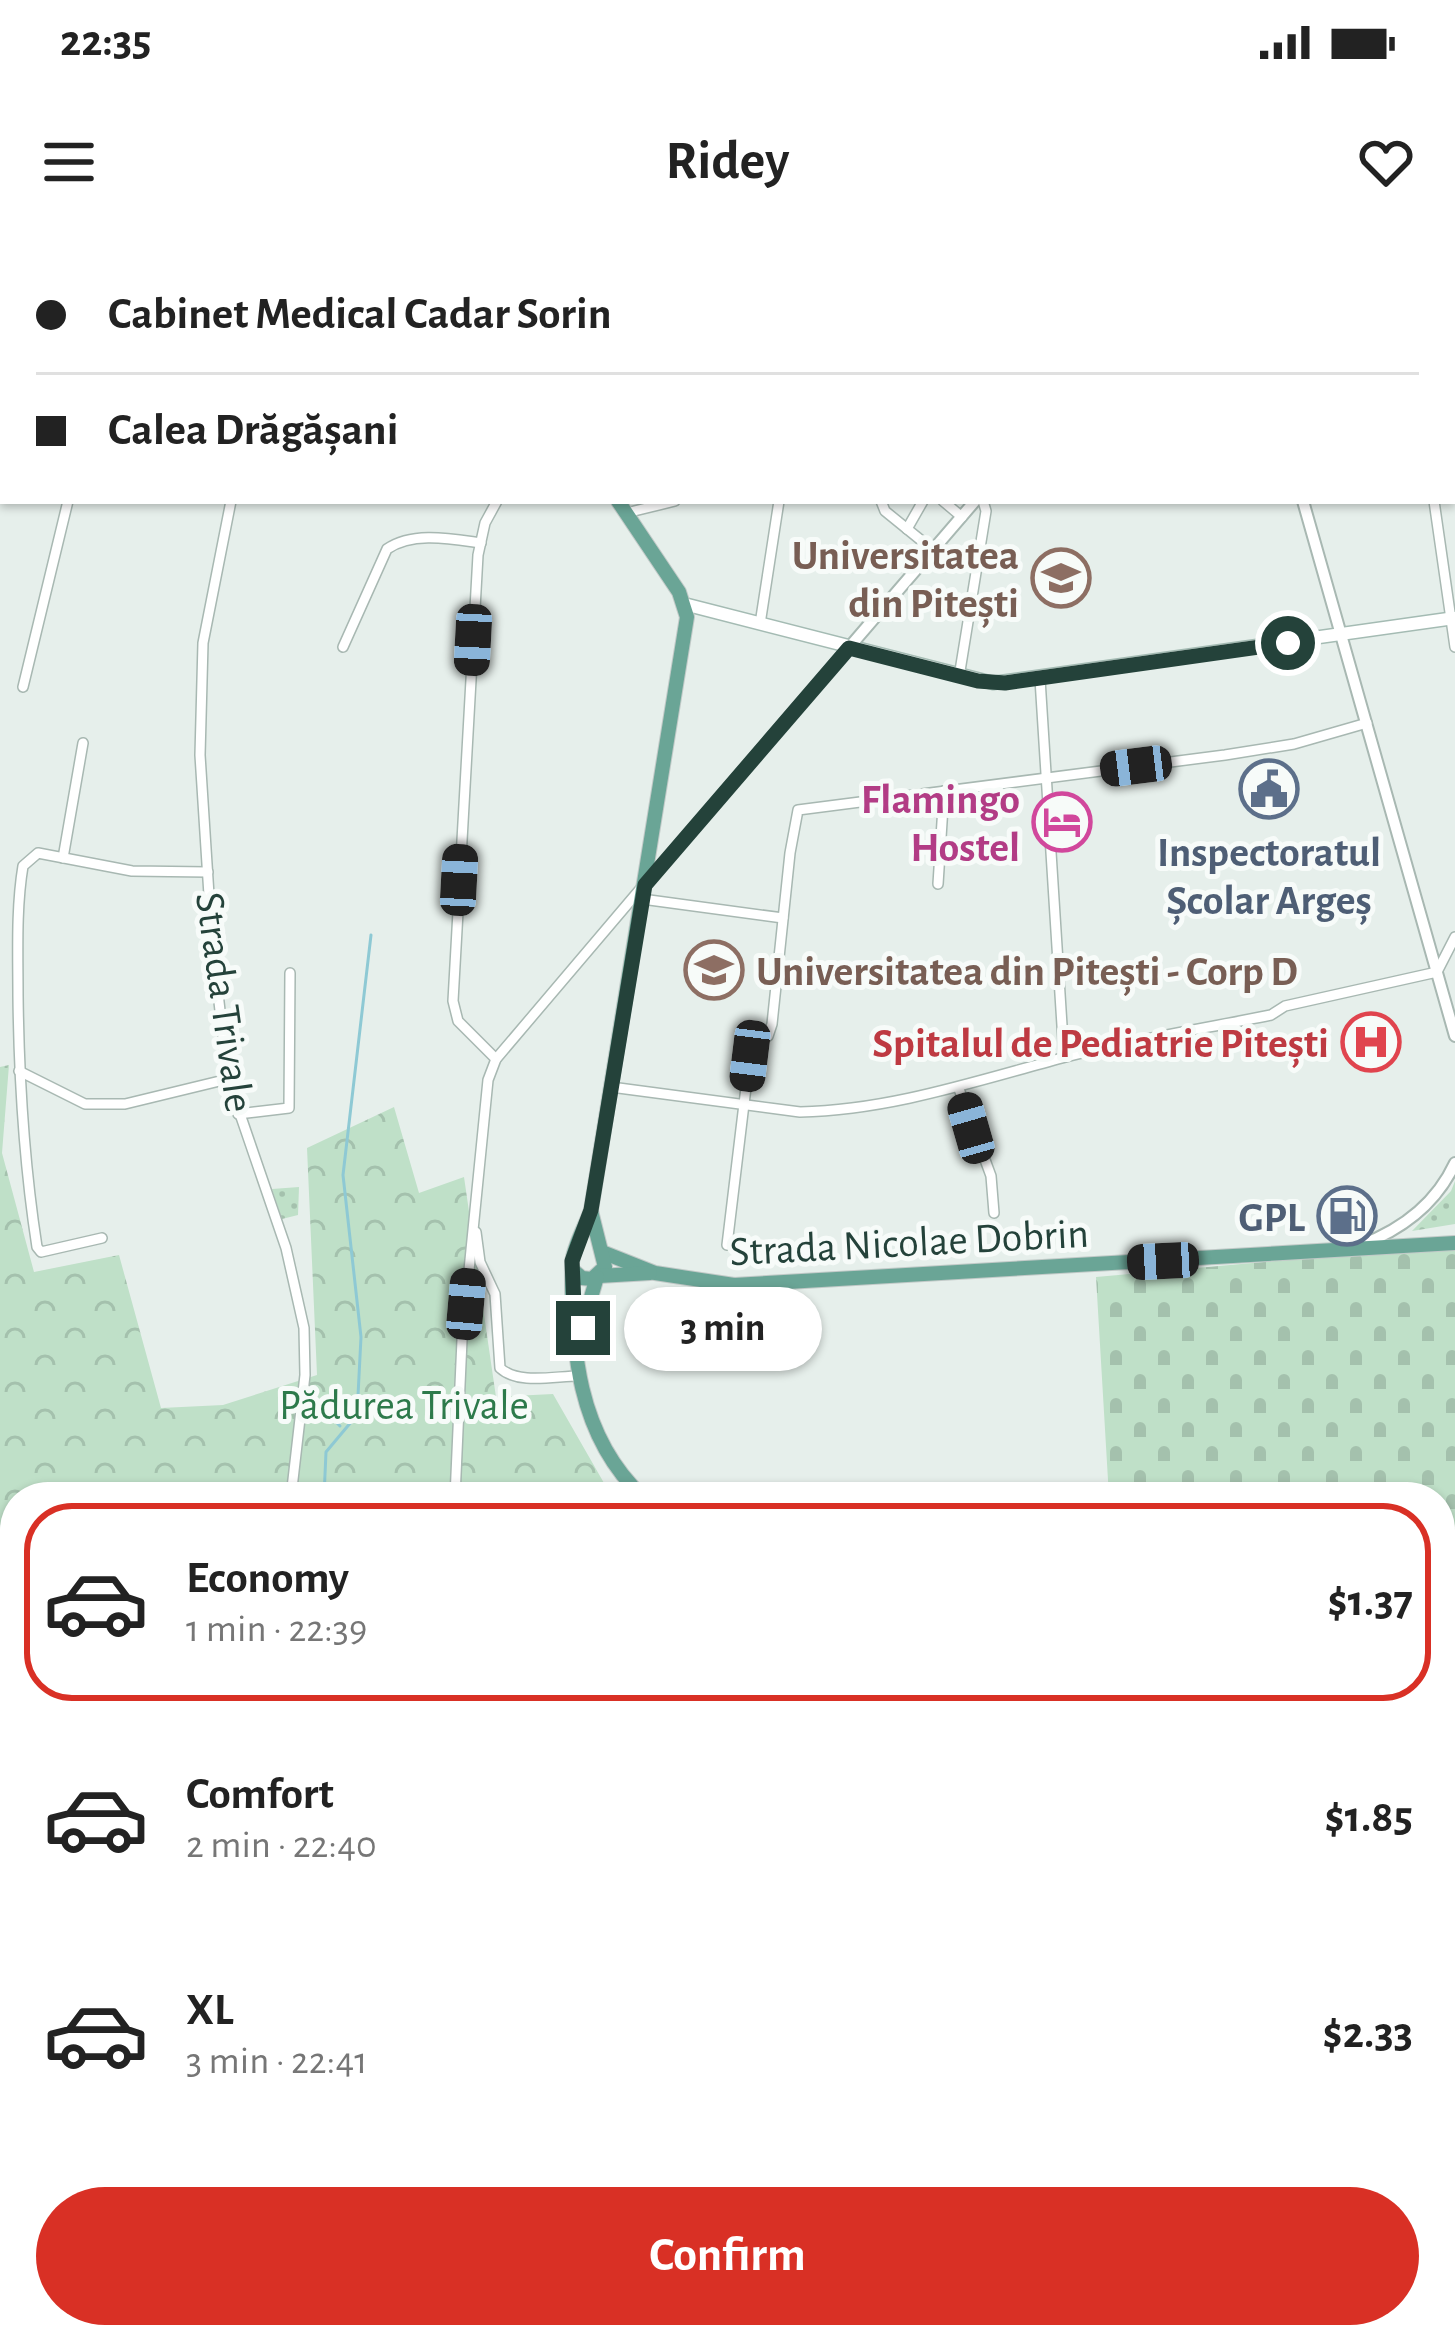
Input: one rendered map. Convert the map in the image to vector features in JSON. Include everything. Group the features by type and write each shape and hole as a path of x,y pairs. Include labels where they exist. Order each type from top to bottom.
{"main road":[{"path":"622,507 684,604 687,628 591,1210 572,1261 579,1376 602,1448 630,1482"},
{"path":"684,604 993,683 1453,618"},
{"path":"576,1349 605,1262 591,1210"},
{"name":"Strada Nicolae Dobrin","path":"598,1276 655,1273 734,1285 1455,1243"},
{"path":"577,1251 586,1246 601,1252"},
{"name":"Strada Nicolae Dobrin","path":"601,1252 655,1273"},
{"path":"574,1272 587,1280 598,1276"}],"street":[{"path":"22,686 67,504"},
{"name":"Strada Trivale","path":"229,504 203,643 200,755 228,1079 286,1249 304,1328 305,1375 293,1482"},
{"path":"495,504 481,543 453,1001 458,1021 496,1059"},
{"path":"760,624 779,504"},
{"path":"882,504 933,550"},
{"path":"907,529 921,504"},
{"path":"947,504 962,517"},
{"path":"456,1482 473,1215 485,1094 496,1059 976,504"},
{"path":"959,677 986,511 981,504"},
{"path":"1304,504 1455,1036"},
{"path":"1434,504 1455,647"},
{"path":"343,647 387,549 411,540 481,543"},
{"path":"1040,679 1064,1057"},
{"path":"727,1245 751,1046 768,1036 772,1024 798,810 1294,744 1367,723"},
{"path":"63,858 83,743"},
{"path":"938,884 944,791"},
{"path":"102,1238 38,1251 25,1171 19,1071 17,950 23,866 38,854 132,871 208,872"},
{"path":"644,892 783,918"},
{"path":"1437,972 1455,937"},
{"path":"611,1087 815,1112 959,1089 1064,1057 1271,1015 1285,1006 1437,972"},
{"path":"238,1114 289,1108 290,973"},
{"path":"19,1071 85,1104 124,1104 228,1079"},
{"path":"959,1089 991,1176 994,1213"},
{"path":"1352,1248 1410,1220 1432,1200 1455,1163"},
{"path":"473,1215 480,1262 495,1294 500,1368 518,1378 579,1376"}],"green space":[{"name":"Pădurea Trivale","path":"9,1065 2,1153 34,1272 119,1255 161,1408 223,1405 317,1375 307,1148 394,1107 419,1193 464,1177 496,1397 553,1394 603,1482 0,1482 0,1067"},
{"path":"1455,1181 1455,1224 1412,1231 1451,1191"},
{"path":"299,1187 298,1215 282,1219 272,1189"},
{"path":"1455,1245 1455,1482 1108,1482 1096,1277"}],"waterway":[{"path":"325,1482 326,1452 357,1415 361,1337 343,1175 371,935"},
{"path":"305,1390 340,1426"}],"place":[{"name":"Universitatea din Pitești","path":"1061,578"},
{"name":"Inspectoratul Școlar Argeș","path":"1269,789"},
{"name":"Flamingo Hostel","path":"1062,822"},
{"name":"Universitatea din Pitești - Corp D","path":"714,970"},
{"name":"Spitalul de Pediatrie Pitești","path":"1371,1042"},
{"name":"GPL","path":"1347,1216"}],"route":[{"path":"583,1328 576,1349 572,1261 591,1210 645,885 849,648 978,681 1005,683 1288,643"}]}
